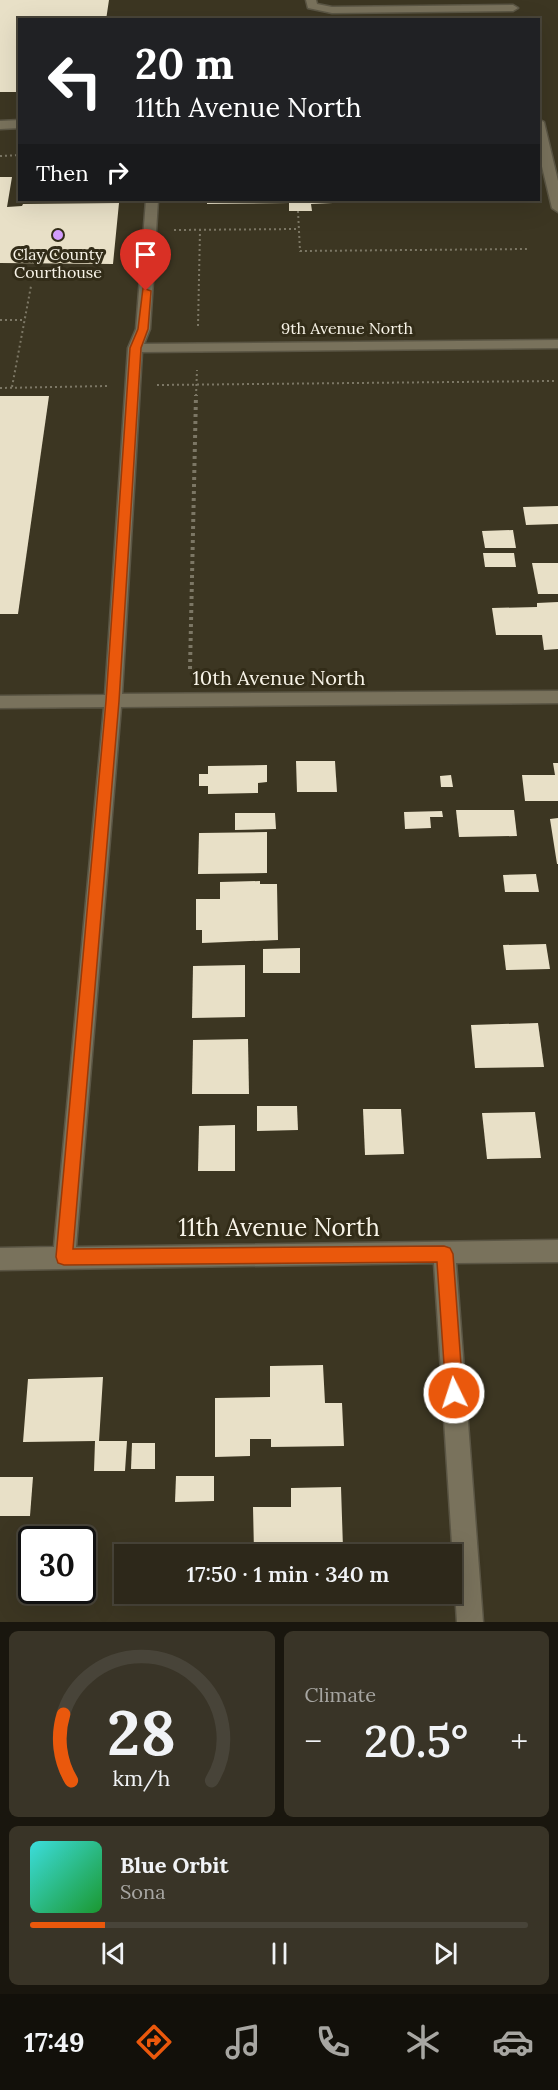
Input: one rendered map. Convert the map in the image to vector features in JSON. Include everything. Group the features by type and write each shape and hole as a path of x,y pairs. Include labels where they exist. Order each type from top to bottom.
{"street":[{"path":"311,0 312,6 332,10 513,9"},
{"path":"0,124 18,124"},
{"path":"540,131 558,208"},
{"path":"64,1257 113,701 135,348 143,329 152,201"},
{"name":"9th Avenue North","path":"135,348 558,344"},
{"name":"10th Avenue North","path":"0,702 558,697"},
{"name":"11th Avenue North","path":"0,1259 558,1251"},
{"path":"444,1254 471,1622"}],"path":[{"path":"0,156 18,156"},
{"path":"298,211 300,251 528,249"},
{"path":"150,231 299,229"},
{"path":"189,669 200,230"},
{"path":"12,387 32,286"},
{"path":"0,320 25,320"},
{"path":"0,388 554,381"}],"building":[{"path":"0,0 109,0 106,18 18,18 18,92 0,92"},
{"name":"Clay County Courthouse","path":"0,177 12,177 7,207 23,204 119,203 113,264 0,263"},
{"path":"207,201 376,201 311,204 312,211 289,211 289,203 207,204"},
{"path":"0,396 49,396 18,614 0,614"},
{"path":"558,506 558,524 526,525 523,507"},
{"path":"513,530 516,548 485,548 482,531"},
{"path":"483,553 514,553 516,567 485,567"},
{"path":"532,563 558,563 558,594 538,594"},
{"path":"558,602 558,649 544,650 542,635 496,635 492,608 537,607 537,603"},
{"path":"296,761 335,761 337,792 297,792"},
{"path":"553,763 558,763 558,801 525,801 522,775 555,775"},
{"path":"267,765 267,782 258,783 258,793 208,794 208,786 199,786 199,774 208,774 208,766"},
{"path":"451,775 453,787 441,787 440,776"},
{"path":"456,810 514,810 517,836 459,837"},
{"path":"442,811 443,817 430,817 431,828 405,829 404,812"},
{"path":"235,813 275,813 276,829 235,830"},
{"path":"558,818 558,864 557,864 550,819"},
{"path":"267,832 267,873 198,874 199,833"},
{"path":"536,874 539,892 505,892 503,875"},
{"path":"260,881 260,884 277,884 278,940 202,943 202,930 196,930 196,899 220,899 220,882"},
{"path":"546,944 550,969 506,970 503,945"},
{"path":"300,948 300,973 263,973 263,949"},
{"path":"245,965 245,1017 192,1018 193,966"},
{"path":"538,1023 544,1067 475,1068 471,1025"},
{"path":"248,1039 249,1094 192,1094 193,1040"},
{"path":"257,1106 297,1106 298,1130 257,1131"},
{"path":"363,1109 401,1109 404,1154 365,1155"},
{"path":"535,1112 541,1158 487,1159 482,1113"},
{"path":"235,1125 235,1171 198,1171 199,1126"},
{"path":"323,1365 325,1403 342,1403 344,1446 271,1447 271,1439 250,1439 250,1456 215,1457 215,1398 270,1397 270,1366"},
{"path":"103,1377 99,1441 127,1441 125,1471 94,1471 95,1441 23,1442 28,1379"},
{"path":"132,1443 155,1443 155,1469 131,1469"},
{"path":"176,1476 214,1476 214,1501 175,1502"},
{"path":"0,1477 33,1477 30,1516 0,1516"},
{"path":"341,1487 343,1544 254,1544 253,1507 291,1507 291,1488"}],"place":[{"name":"Clay County Courthouse","path":"58,235"}],"route":[{"path":"146,291 143,329 135,348 113,701 64,1257 444,1254 454,1393"}]}
